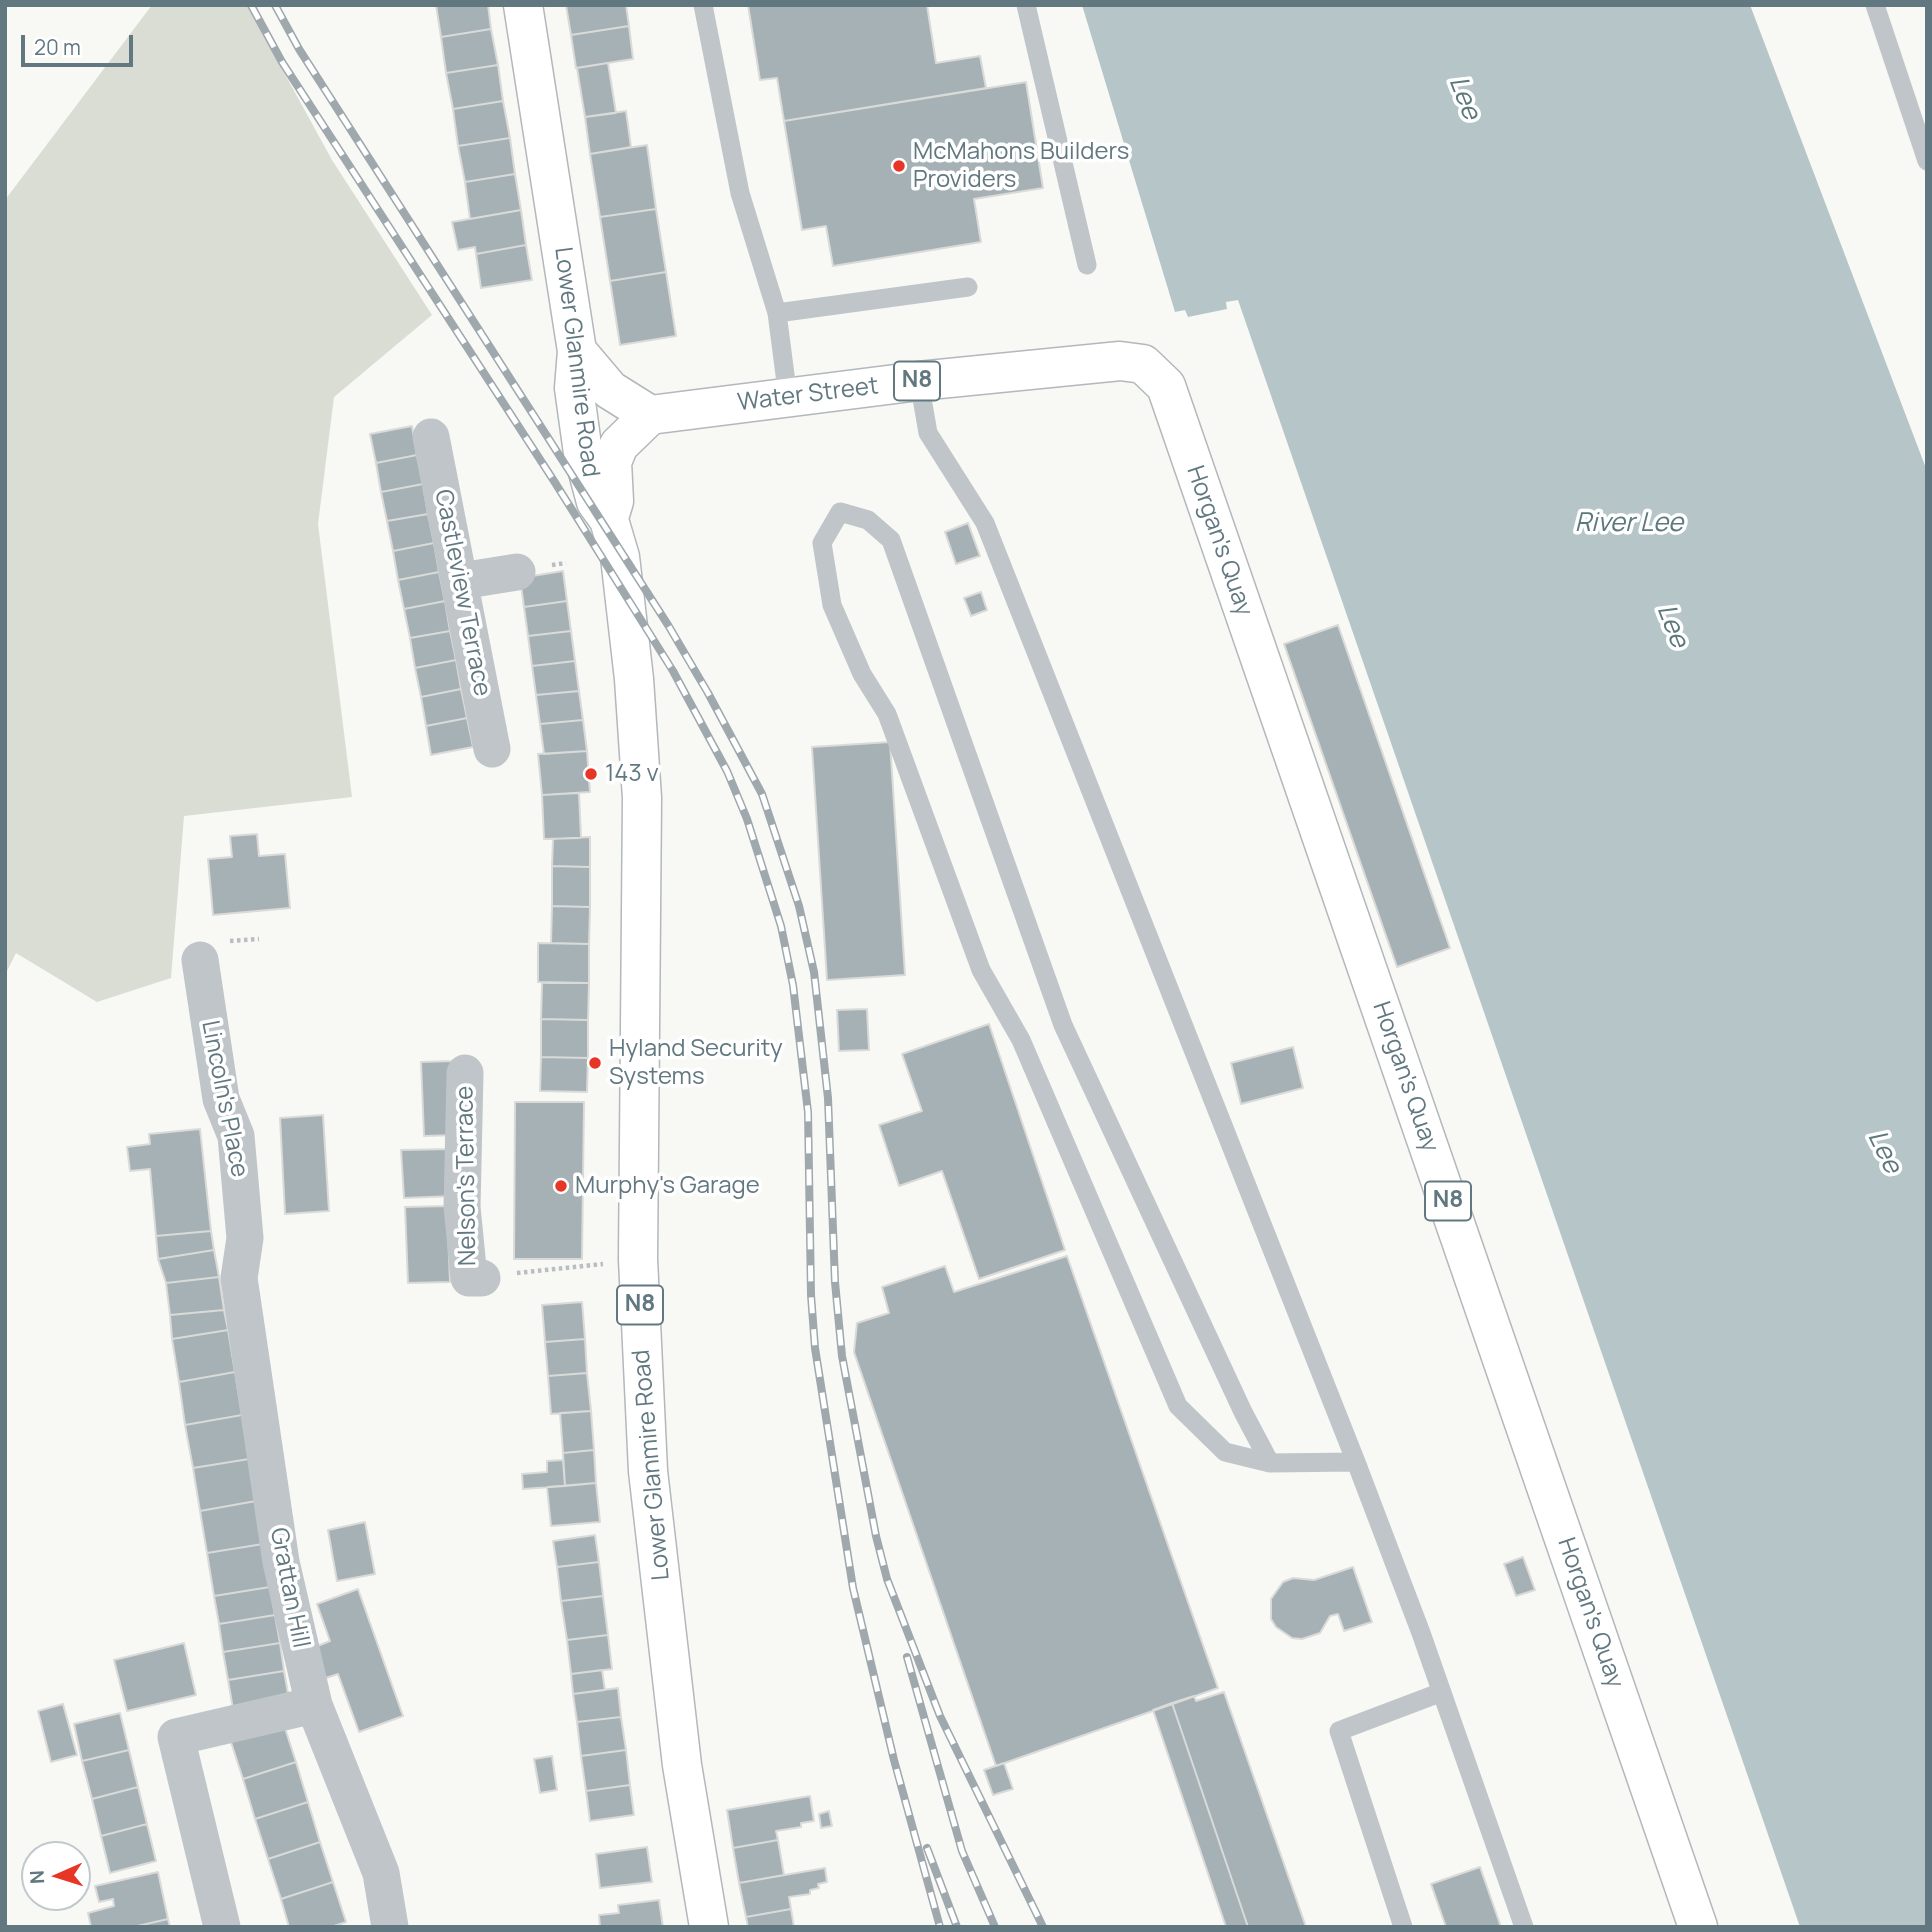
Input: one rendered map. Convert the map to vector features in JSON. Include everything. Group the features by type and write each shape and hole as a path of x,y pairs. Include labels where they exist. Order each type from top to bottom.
{"highway":[{"name":"Lower Glanmire Road","path":"523,5 577,351 574,388 583,453 596,502 608,520 620,557 634,679 642,798 638,1259 648,1471 682,1765 709,1927"},
{"path":"577,351 610,390 650,415"},
{"name":"Water Street","path":"650,415 919,381 1120,361 1143,363 1166,386"},
{"name":"Horgan's Quay","path":"1166,386 1698,1927"},
{"name":"N8","path":"608,520 614,501 612,462 629,432 650,415"}],"street":[{"name":"Castleview Terrace","path":"431,437 492,749"},
{"path":"461,581 517,572"},
{"name":"Lincoln's Place","path":"200,961 221,1099 236,1136 245,1238"},
{"name":"Nelson's Terrace","path":"465,1073 463,1208 475,1278"},
{"name":"Grattan Hill","path":"245,1238 239,1278 282,1562 314,1705 381,1873 390,1927"},
{"path":"222,1927 176,1737 314,1705"}],"lane":[{"path":"703,5 740,193 777,313 788,398"},
{"path":"1026,5 1087,265"},
{"path":"1875,5 1927,160"},
{"path":"777,313 968,287"},
{"path":"919,381 928,433 985,523 1356,1462 1442,1692 1524,1927"},
{"path":"1270,1463 1243,1412 1063,1025 891,540 868,520 840,512 822,543 832,605 862,674 887,714 981,970 1021,1040 1178,1406 1226,1452 1270,1463 1356,1462"},
{"path":"1403,1927 1339,1731 1442,1692"}],"path":[{"name":"Nelson's Terrace","path":"475,1278 638,1259"}],"shaded area":[{"path":"152,5 247,5 332,160 432,315 334,397 318,524 352,797 184,816 171,978 97,1002 16,953 5,975 5,200"}],"water":[{"name":"River Lee","path":"1082,5 1750,5 1927,471 1927,1927 1800,1927 1238,300 1226,302 1227,309 1188,317 1185,310 1175,312"}],"building":[{"path":"436,5 488,5 491,29 441,37"},
{"path":"566,5 626,5 629,26 571,35"},
{"path":"748,5 927,5 936,63 980,56 986,88 784,121 777,78 760,80"},
{"path":"629,26 633,59 576,68 571,35"},
{"path":"491,29 498,65 446,73 441,37"},
{"path":"608,63 616,113 585,117 577,68"},
{"path":"498,65 503,101 453,109 446,73"},
{"path":"1026,82 1043,188 974,199 981,242 833,266 826,226 802,230 784,121"},
{"path":"503,101 510,138 458,146 453,109"},
{"path":"626,111 631,147 590,154 585,117"},
{"path":"510,138 515,174 465,182 458,146"},
{"path":"647,145 656,209 600,217 590,154"},
{"path":"515,174 521,210 470,219 465,182"},
{"path":"656,209 666,272 610,281 600,217"},
{"path":"521,210 526,245 476,254 475,247 458,250 452,222"},
{"path":"526,245 532,280 481,288 476,254"},
{"path":"666,272 676,336 620,345 610,281"},
{"path":"412,426 417,455 376,463 370,434"},
{"path":"417,455 423,484 381,492 376,463"},
{"path":"423,484 428,514 387,521 381,492"},
{"path":"428,514 434,543 393,551 387,521"},
{"path":"968,523 980,556 956,564 945,532"},
{"path":"434,543 439,572 398,580 393,551"},
{"path":"563,571 567,601 524,607 520,578"},
{"path":"439,572 445,601 404,609 398,580"},
{"path":"981,592 987,610 971,616 964,598"},
{"path":"445,601 450,631 410,638 404,609"},
{"path":"567,601 571,631 528,636 524,607"},
{"path":"1338,625 1450,948 1397,967 1284,644"},
{"path":"450,631 456,660 415,668 410,638"},
{"path":"571,631 575,661 532,666 528,636"},
{"path":"456,660 461,689 421,697 415,668"},
{"path":"575,661 579,691 536,695 532,666"},
{"path":"461,689 467,718 426,726 421,697"},
{"path":"579,691 583,720 540,724 536,695"},
{"path":"467,718 473,747 431,755 426,726"},
{"path":"583,720 587,751 544,754 540,724"},
{"path":"890,742 905,975 827,980 812,747"},
{"path":"587,751 590,792 542,795 538,754"},
{"path":"579,793 581,838 544,839 542,795"},
{"path":"257,834 259,856 285,854 290,908 213,915 208,859 232,857 230,836"},
{"path":"590,837 590,867 552,866 553,839"},
{"path":"552,866 590,867 590,907 552,906"},
{"path":"552,906 590,907 589,944 551,943"},
{"path":"538,943 589,944 589,983 538,982"},
{"path":"542,983 589,983 588,1020 541,1019"},
{"path":"867,1009 869,1050 839,1051 837,1010"},
{"path":"541,1019 588,1020 588,1058 541,1057"},
{"path":"989,1024 1065,1250 979,1279 942,1171 899,1186 879,1125 922,1111 902,1054"},
{"path":"1293,1047 1303,1088 1241,1104 1231,1063"},
{"path":"541,1057 588,1058 587,1092 540,1091"},
{"path":"454,1061 457,1135 424,1136 421,1062"},
{"path":"515,1102 584,1102 582,1259 514,1259"},
{"path":"323,1115 329,1211 285,1214 280,1118"},
{"path":"200,1129 211,1231 156,1236 150,1169 130,1171 127,1147 150,1144 149,1134"},
{"path":"452,1149 454,1196 404,1198 401,1150"},
{"path":"447,1206 450,1282 408,1283 405,1207"},
{"path":"211,1231 214,1250 158,1259 156,1236"},
{"path":"214,1250 219,1277 166,1283 158,1259"},
{"path":"1067,1256 1218,1688 996,1766 854,1352 857,1323 889,1313 882,1287 945,1266 954,1292"},
{"path":"219,1277 224,1310 170,1315 166,1283"},
{"path":"582,1302 585,1339 545,1342 542,1305"},
{"path":"224,1310 228,1330 172,1339 170,1315"},
{"path":"228,1330 235,1372 179,1382 172,1339"},
{"path":"585,1339 587,1373 548,1376 545,1342"},
{"path":"235,1372 242,1415 185,1425 179,1382"},
{"path":"587,1373 591,1411 551,1414 548,1376"},
{"path":"591,1411 594,1450 563,1453 560,1413"},
{"path":"242,1415 249,1459 193,1468 185,1425"},
{"path":"594,1450 596,1483 565,1486 563,1453"},
{"path":"249,1459 256,1501 200,1511 193,1468"},
{"path":"563,1460 565,1486 523,1489 522,1474 547,1472 547,1461"},
{"path":"596,1483 600,1522 551,1526 547,1487"},
{"path":"256,1501 263,1544 207,1553 200,1511"},
{"path":"365,1522 375,1574 337,1581 328,1530"},
{"path":"595,1535 599,1562 557,1567 553,1541"},
{"path":"263,1544 270,1587 214,1596 207,1553"},
{"path":"1523,1557 1535,1590 1516,1596 1504,1564"},
{"path":"599,1562 603,1596 561,1601 557,1567"},
{"path":"1353,1567 1372,1622 1344,1631 1338,1614 1330,1616 1320,1633 1302,1639 1292,1638 1276,1627 1271,1619 1271,1599 1283,1582 1293,1578 1314,1580"},
{"path":"270,1587 275,1615 219,1624 214,1596"},
{"path":"358,1589 403,1716 359,1732 338,1674 326,1678 315,1647 330,1641 317,1604"},
{"path":"603,1596 608,1635 567,1640 561,1601"},
{"path":"275,1615 280,1643 223,1652 219,1624"},
{"path":"608,1635 612,1669 571,1674 567,1640"},
{"path":"184,1643 196,1695 127,1711 114,1660"},
{"path":"280,1643 284,1671 228,1680 223,1652"},
{"path":"602,1670 605,1690 573,1694 571,1674"},
{"path":"284,1671 289,1699 233,1709 228,1680"},
{"path":"618,1688 621,1717 577,1722 573,1694"},
{"path":"1224,1692 1306,1927 1248,1927 1172,1703 1194,1696 1196,1701"},
{"path":"1172,1703 1248,1927 1226,1927 1153,1710"},
{"path":"63,1704 77,1755 51,1762 38,1711"},
{"path":"120,1713 129,1750 82,1761 74,1724"},
{"path":"621,1717 626,1750 581,1756 577,1722"},
{"path":"283,1722 296,1762 243,1779 230,1739"},
{"path":"129,1750 138,1787 92,1799 82,1761"},
{"path":"626,1750 630,1785 586,1791 581,1756"},
{"path":"552,1756 557,1790 540,1793 534,1759"},
{"path":"296,1762 308,1802 255,1819 243,1779"},
{"path":"1004,1763 1013,1789 993,1795 984,1770"},
{"path":"630,1785 634,1815 590,1821 586,1791"},
{"path":"138,1787 147,1824 101,1836 92,1799"},
{"path":"810,1796 814,1821 801,1823 801,1827 776,1831 778,1840 733,1848 727,1810"},
{"path":"308,1802 320,1842 268,1859 255,1819"},
{"path":"829,1811 832,1826 821,1828 819,1814"},
{"path":"147,1824 156,1861 110,1873 101,1836"},
{"path":"778,1840 784,1875 739,1883 733,1848"},
{"path":"320,1842 333,1882 281,1899 268,1859"},
{"path":"647,1847 652,1882 600,1888 596,1854"},
{"path":"1480,1867 1501,1927 1446,1927 1431,1884"},
{"path":"825,1868 827,1882 818,1884 819,1888 810,1890 810,1894 789,1897 791,1909 746,1917 739,1883"},
{"path":"158,1872 168,1919 133,1927 91,1927 88,1913 114,1906 113,1899 99,1902 95,1886"},
{"path":"333,1882 346,1922 331,1927 289,1927 281,1899"},
{"path":"659,1900 663,1927 600,1927 599,1915 619,1913 618,1905"},
{"path":"791,1909 794,1927 748,1927 746,1917"},
{"path":"168,1919 170,1927 133,1927"}],"railway":[{"path":"251,5 282,62 554,481 673,671 727,771 747,819 781,926 793,985 808,1112 811,1295 815,1348 853,1588 894,1760 940,1927"},
{"path":"275,5 299,49 668,625 762,794 799,906 814,972 828,1098 835,1282 842,1356 876,1536 887,1579 940,1716 1043,1927"},
{"path":"907,1657 962,1851 995,1927"},
{"path":"927,1848 957,1927"}],"place":[{"name":"McMahons Builders Providers","path":"899,166"},
{"name":"143 v","path":"591,774"},
{"name":"Hyland Security Systems","path":"595,1063"},
{"name":"Murphy's Garage","path":"561,1186"}],"water label":[{"name":"Lee","path":"1464,98"},
{"name":"Lee","path":"1672,626"},
{"name":"Lee","path":"1884,1152"}]}
